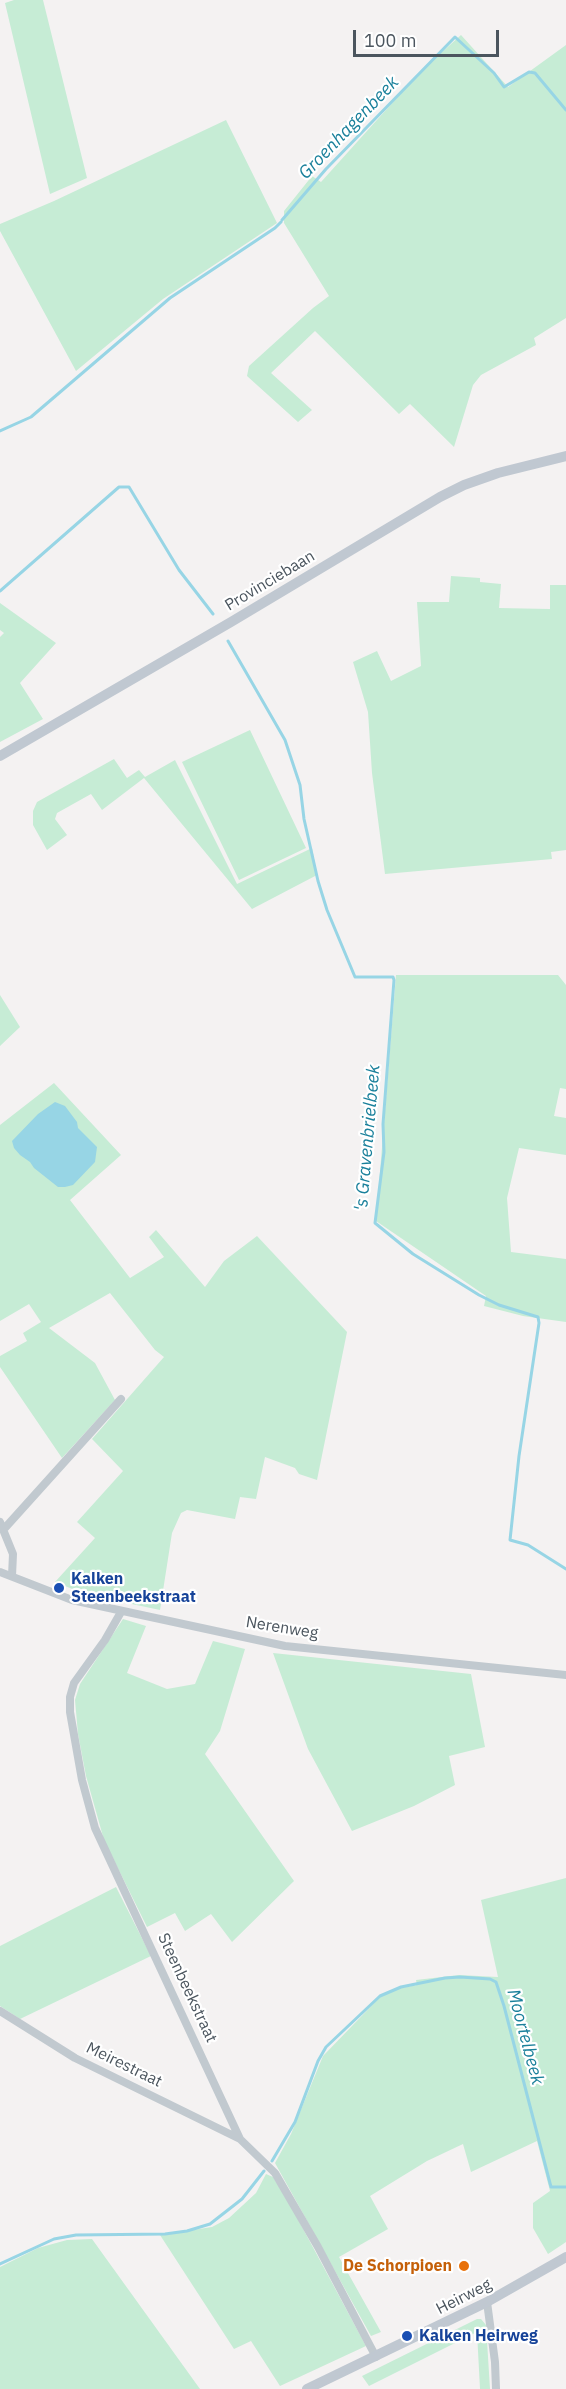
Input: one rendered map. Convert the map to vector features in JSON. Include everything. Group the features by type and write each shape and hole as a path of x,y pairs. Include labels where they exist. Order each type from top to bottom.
{"main road":[{"name":"Provinciebaan","path":"0,756 440,497 464,485 566,456"},
{"name":"Heirweg","path":"307,2389 487,2302 566,2257"}],"street":[{"path":"12,1576 13,1554 2,1526 121,1399"},
{"name":"Nerenweg","path":"0,1572 72,1600 285,1646 566,1675"},
{"name":"Steenbeekstraat","path":"121,1612 105,1640 74,1683 70,1697 70,1713 82,1779 102,1846 161,1967 240,2139 275,2173 318,2247 376,2357"},
{"name":"Meirestraat","path":"0,2011 75,2058 240,2139"},
{"path":"487,2302 496,2389"}],"green space":[{"path":"14,0 43,0 87,178 50,194 5,3"},
{"path":"461,35 508,87 566,45 566,318 534,338 536,345 481,375 473,385 454,447 410,404 399,414 315,331 271,373 312,410 298,422 247,376 249,366 329,296 284,223 284,211 312,176 321,182 422,70"},
{"path":"226,120 277,223 163,299 76,371 0,231 0,224"},
{"path":"451,576 480,578 480,582 501,584 499,608 550,609 550,585 566,585 566,850 551,852 552,859 385,874 372,773 368,712 353,662 377,651 391,681 421,666 417,602 449,602"},
{"path":"0,603 56,643 20,683 43,719 0,742 0,637 4,633 0,630"},
{"path":"250,730 306,848 239,880 182,762"},
{"path":"114,759 127,778 139,770 145,777 175,760 237,884 312,848 317,875 252,909 144,778 102,810 91,794 57,813 55,819 67,835 47,850 33,825 33,811 37,802"},
{"path":"396,975 558,975 566,985 566,1089 560,1088 554,1116 566,1118 566,1155 519,1148 507,1198 511,1252 566,1259 566,1322 523,1316 484,1306 486,1296 376,1221"},
{"path":"0,995 20,1027 0,1046"},
{"path":"54,1083 121,1155 70,1200 130,1278 164,1257 149,1237 156,1230 205,1287 224,1261 257,1236 347,1332 317,1480 299,1474 295,1468 265,1457 256,1499 240,1497 235,1519 187,1510 181,1513 172,1533 160,1610 85,1594 55,1582 95,1538 77,1522 123,1471 92,1439 164,1357 155,1350 110,1293 49,1328 95,1363 115,1400 62,1458 0,1367 0,1356 27,1341 23,1333 41,1322 29,1304 0,1321 0,1125"},
{"path":"123,1619 146,1626 127,1673 167,1689 195,1684 213,1641 245,1649 220,1731 205,1754 294,1881 232,1942 211,1914 185,1931 175,1913 147,1927 104,1840 86,1776 78,1734 75,1700 80,1684"},
{"path":"273,1653 471,1674 485,1747 449,1756 455,1785 414,1806 352,1831 308,1749"},
{"path":"566,1878 566,2242 548,2254 533,2228 533,2203 550,2191 537,2141 471,2172 463,2144 427,2161 370,2196 388,2229 339,2257 381,2332 371,2336 275,2163 291,2134 323,2056 381,1996 394,1989 417,1985 416,1980 459,1975 498,1977 481,1900"},
{"path":"116,1887 151,1956 20,2019 0,2006 0,1946"},
{"path":"266,2174 273,2177 287,2199 366,2346 280,2386 251,2341 234,2349 160,2235 212,2227 229,2218 256,2193"},
{"path":"92,2239 200,2389 0,2389 0,2267 38,2248 67,2240"},
{"path":"481,2319 486,2325 490,2389 480,2389 477,2332 369,2386 362,2376"}],"water":[{"path":"55,1102 65,1106 77,1122 78,1128 97,1147 95,1162 73,1185 65,1187 58,1187 34,1168 14,1148 12,1141 38,1114"}],"waterway":[{"name":"Groenhagenbeek","path":"282,220 326,169 455,37 494,73 504,87 529,72 535,73 566,110"},
{"name":"Groenhagenbeek","path":"0,431 31,417 170,298 281,222"},
{"name":"'s Gravenbrielbeek","path":"0,591 119,487 129,487 179,570 213,614"},
{"name":"'s Gravenbrielbeek","path":"228,641 285,740 300,785 304,819 318,881 327,910 355,977 393,977 394,980 383,1124 384,1152 375,1223 413,1254 479,1295 499,1305 538,1317 510,1540 528,1545 566,1569"},
{"name":"Moortelbeek","path":"272,2161 295,2122 318,2061 326,2047 380,1996 401,1987 445,1978 490,1979 496,1982 504,2006 551,2187 566,2187"},
{"name":"Moortelbeek","path":"0,2264 54,2239 76,2235 165,2234 187,2231 210,2224 242,2199 264,2171"}],"place":[{"name":"Kalken Steenbeekstraat","path":"59,1588"},
{"name":"De Schorpioen","path":"464,2266"},
{"name":"Kalken Heirweg","path":"407,2336"}]}
